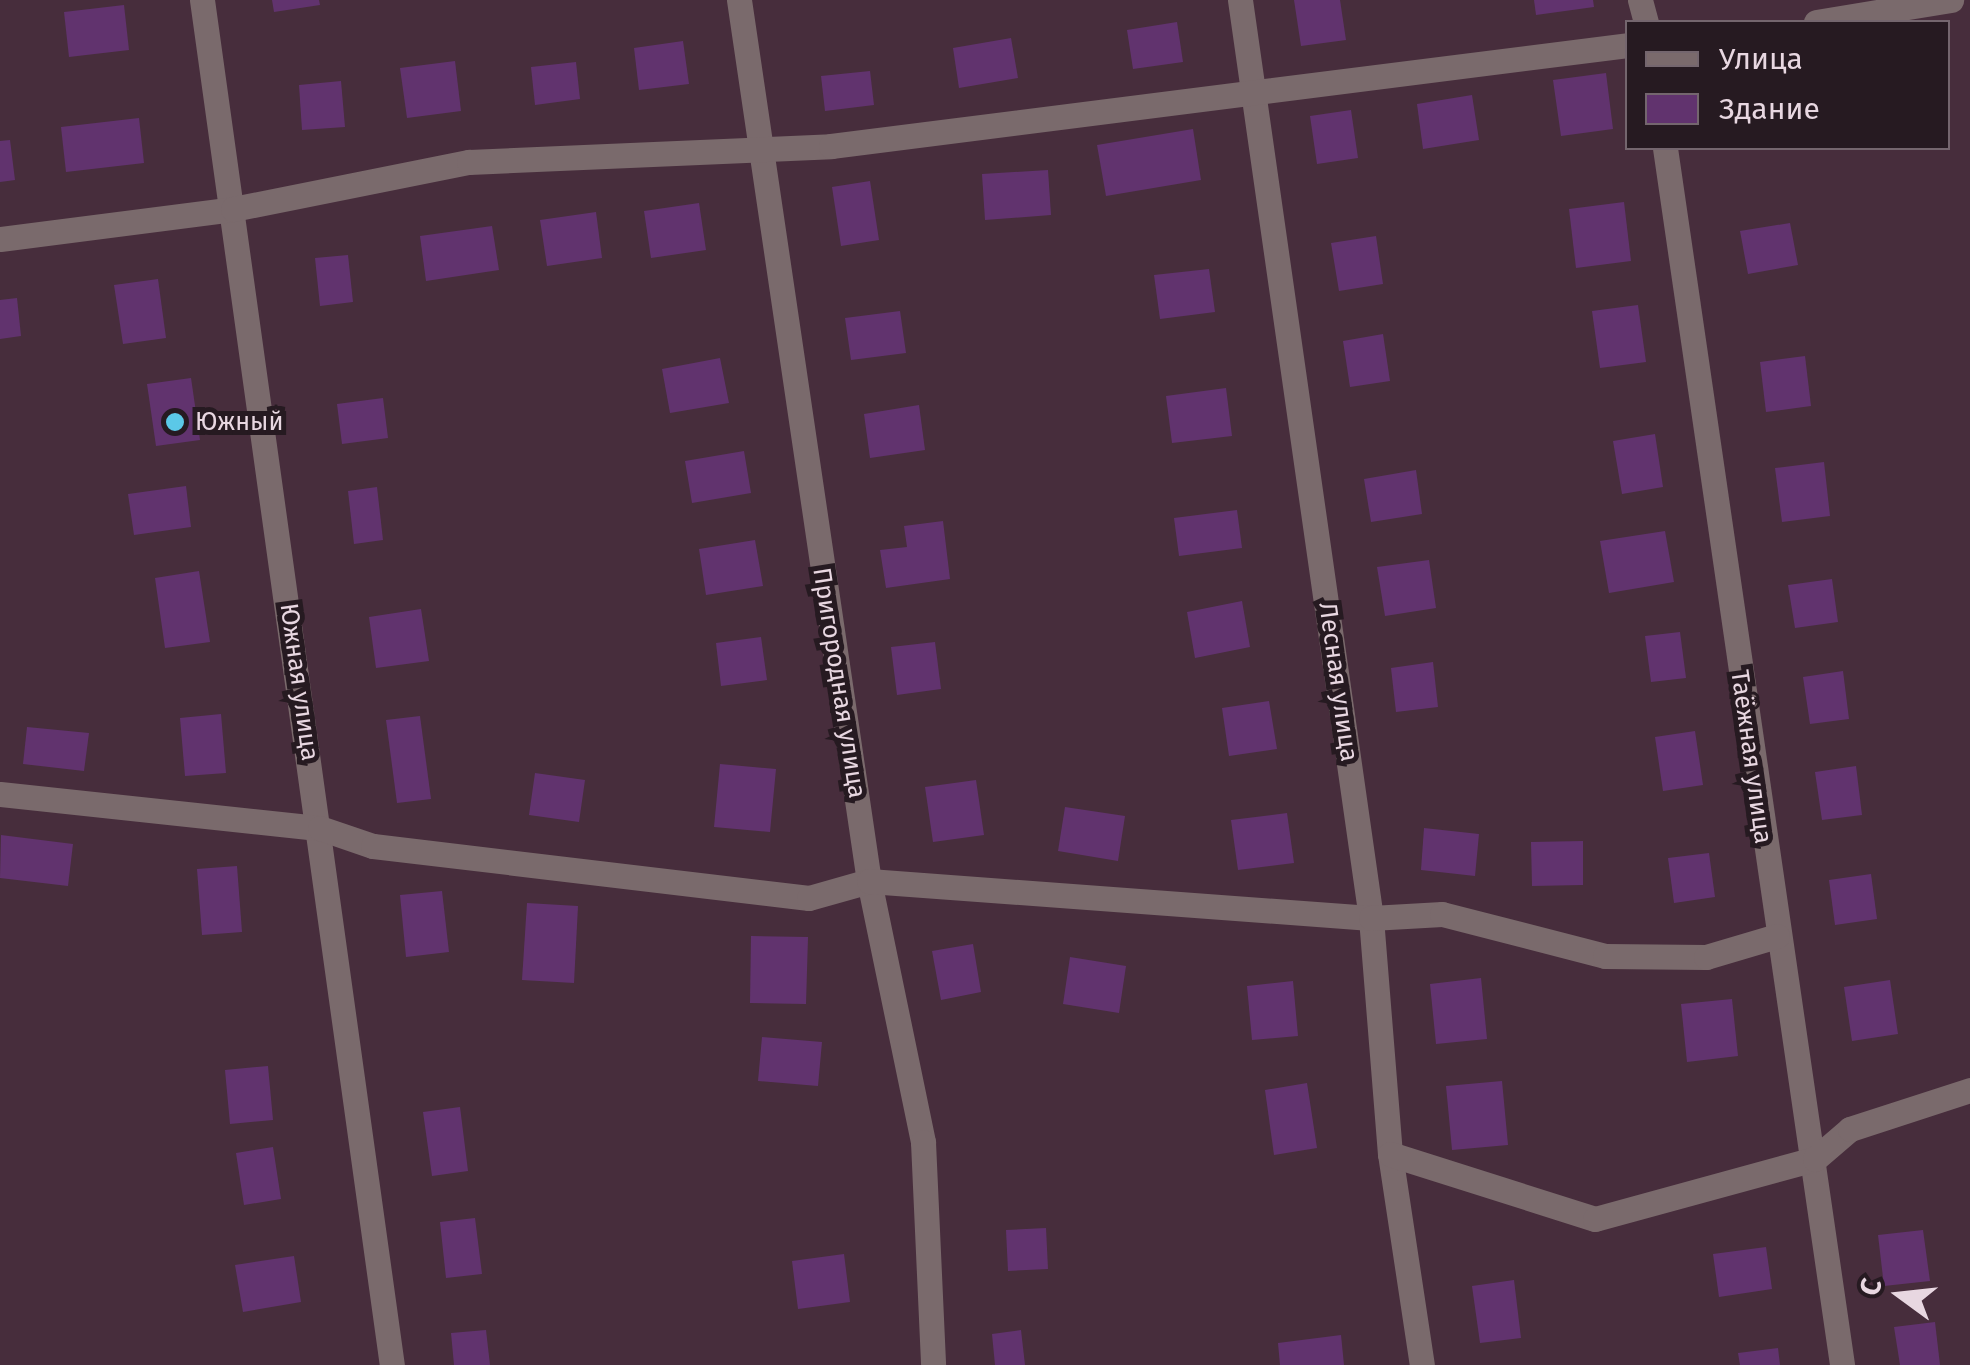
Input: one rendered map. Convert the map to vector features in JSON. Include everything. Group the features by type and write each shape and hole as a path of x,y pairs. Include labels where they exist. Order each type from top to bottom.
{"street":[{"name":"Южная улица","path":"202,0 392,1365"},
{"name":"Пригородная улица","path":"739,0 757,152 870,881 923,1142 933,1365"},
{"name":"Лесная улица","path":"1240,0 1371,918 1390,1154 1422,1365"},
{"path":"1828,20 1951,0"},
{"path":"0,239 232,208 469,162 757,152 1625,46"},
{"name":"Таёжная улица","path":"1666,150 1842,1365"},
{"path":"0,794 320,828 373,846 809,898 870,881 1371,918 1442,914 1605,956 1706,957 1777,936"},
{"path":"1390,1154 1595,1220 1815,1159 1850,1129 1970,1090"}],"building":[{"path":"272,0 319,0 320,5 274,12"},
{"path":"1294,0 1340,0 1346,40 1301,46"},
{"path":"1534,0 1593,0 1594,7 1536,15"},
{"path":"124,5 129,50 69,57 64,12"},
{"path":"1177,22 1183,62 1133,69 1127,30"},
{"path":"1011,38 1018,78 959,88 953,48"},
{"path":"683,41 689,84 639,90 634,48"},
{"path":"455,61 461,111 407,118 400,68"},
{"path":"576,62 580,99 535,105 531,67"},
{"path":"870,71 874,105 825,111 821,76"},
{"path":"1606,73 1613,129 1561,136 1553,80"},
{"path":"341,81 345,127 302,130 299,85"},
{"path":"1472,95 1479,140 1423,149 1417,104"},
{"path":"1351,110 1358,158 1317,164 1310,116"},
{"path":"139,118 144,163 66,172 61,127"},
{"path":"1193,129 1201,180 1106,196 1097,145"},
{"path":"10,140 15,180 0,182 0,141"},
{"path":"1048,170 1051,215 985,220 982,174"},
{"path":"870,181 879,240 841,246 832,187"},
{"path":"1624,202 1631,261 1576,268 1569,209"},
{"path":"699,203 706,250 651,258 644,211"},
{"path":"596,212 602,258 547,266 540,220"},
{"path":"1790,223 1798,265 1748,274 1740,231"},
{"path":"492,226 499,270 426,281 420,236"},
{"path":"1376,236 1383,284 1339,291 1331,243"},
{"path":"348,255 353,302 320,306 315,258"},
{"path":"1209,269 1215,312 1160,319 1154,275"},
{"path":"158,279 166,338 123,344 114,285"},
{"path":"17,298 21,336 0,339 0,300"},
{"path":"1638,305 1646,362 1600,368 1592,311"},
{"path":"900,311 906,353 851,360 845,318"},
{"path":"1383,334 1390,381 1350,387 1343,341"},
{"path":"1805,356 1811,406 1766,412 1760,362"},
{"path":"720,358 729,403 670,413 662,369"},
{"name":"Южный","path":"191,378 200,440 156,446 147,384"},
{"path":"1226,388 1232,436 1172,443 1166,396"},
{"path":"383,398 388,438 342,444 337,404"},
{"path":"919,405 925,450 870,458 864,414"},
{"path":"1655,434 1663,487 1622,494 1613,441"},
{"path":"744,451 751,493 692,503 685,461"},
{"path":"1824,462 1830,516 1782,522 1775,468"},
{"path":"1416,470 1422,514 1371,522 1364,479"},
{"path":"186,486 191,527 134,535 128,494"},
{"path":"377,487 383,540 354,544 348,491"},
{"path":"1237,510 1242,548 1179,556 1174,518"},
{"path":"943,521 950,579 886,588 880,550 907,547 904,526"},
{"path":"1665,531 1674,582 1609,593 1600,541"},
{"path":"755,540 763,586 706,595 699,549"},
{"path":"1429,560 1436,608 1385,616 1377,567"},
{"path":"199,571 210,642 165,648 155,578"},
{"path":"1832,579 1838,622 1795,628 1788,585"},
{"path":"1242,601 1250,647 1195,658 1187,612"},
{"path":"421,609 429,661 376,668 369,617"},
{"path":"1680,632 1686,678 1651,682 1645,636"},
{"path":"761,637 767,680 721,686 716,643"},
{"path":"935,642 941,689 897,695 891,647"},
{"path":"1433,662 1438,707 1396,712 1391,668"},
{"path":"1843,671 1849,719 1810,724 1803,677"},
{"path":"1269,701 1277,749 1229,756 1222,708"},
{"path":"221,714 226,773 185,776 180,718"},
{"path":"420,716 431,799 397,803 386,720"},
{"path":"27,727 89,733 84,771 23,764"},
{"path":"1695,731 1703,785 1663,791 1655,737"},
{"path":"720,764 776,769 770,832 714,827"},
{"path":"1856,766 1862,815 1822,820 1815,772"},
{"path":"535,773 585,780 579,822 529,815"},
{"path":"976,780 984,835 933,842 925,787"},
{"path":"1065,807 1125,816 1118,861 1058,851"},
{"path":"1287,813 1294,863 1238,870 1231,820"},
{"path":"1424,828 1479,834 1475,876 1421,870"},
{"path":"1,835 73,844 68,886 0,878"},
{"path":"1583,841 1583,885 1532,886 1531,842"},
{"path":"1709,853 1715,897 1674,903 1668,858"},
{"path":"237,866 242,932 202,935 197,869"},
{"path":"1871,874 1877,919 1835,925 1829,880"},
{"path":"442,891 449,952 406,957 400,895"},
{"path":"527,903 578,906 574,983 522,980"},
{"path":"751,936 808,937 806,1004 750,1003"},
{"path":"973,944 981,992 941,1000 932,951"},
{"path":"1070,957 1126,966 1119,1013 1063,1004"},
{"path":"1481,978 1487,1039 1436,1044 1430,984"},
{"path":"1890,980 1898,1034 1852,1041 1844,987"},
{"path":"1293,981 1298,1036 1252,1040 1247,986"},
{"path":"1732,999 1738,1056 1687,1062 1681,1004"},
{"path":"762,1037 822,1042 818,1086 758,1081"},
{"path":"268,1066 273,1120 230,1124 225,1070"},
{"path":"1502,1081 1508,1145 1452,1150 1446,1086"},
{"path":"1307,1083 1317,1148 1274,1155 1265,1090"},
{"path":"460,1107 468,1171 432,1176 423,1112"},
{"path":"273,1147 281,1199 244,1205 236,1153"},
{"path":"475,1218 482,1274 446,1278 440,1222"},
{"path":"1046,1228 1048,1269 1008,1271 1006,1230"},
{"path":"1923,1230 1930,1281 1884,1286 1878,1235"},
{"path":"1766,1247 1772,1289 1719,1297 1713,1254"},
{"path":"844,1254 850,1302 798,1309 792,1261"},
{"path":"294,1256 301,1302 243,1312 235,1265"},
{"path":"1514,1280 1521,1338 1480,1343 1472,1286"},
{"path":"1935,1322 1940,1365 1900,1365 1894,1327"},
{"path":"486,1330 490,1365 454,1365 451,1333"},
{"path":"1021,1330 1025,1365 995,1365 992,1334"},
{"path":"1341,1335 1344,1365 1280,1365 1278,1343"},
{"path":"1778,1348 1780,1365 1740,1365 1738,1353"}],"place":[{"name":"Южный","path":"175,422"}]}
